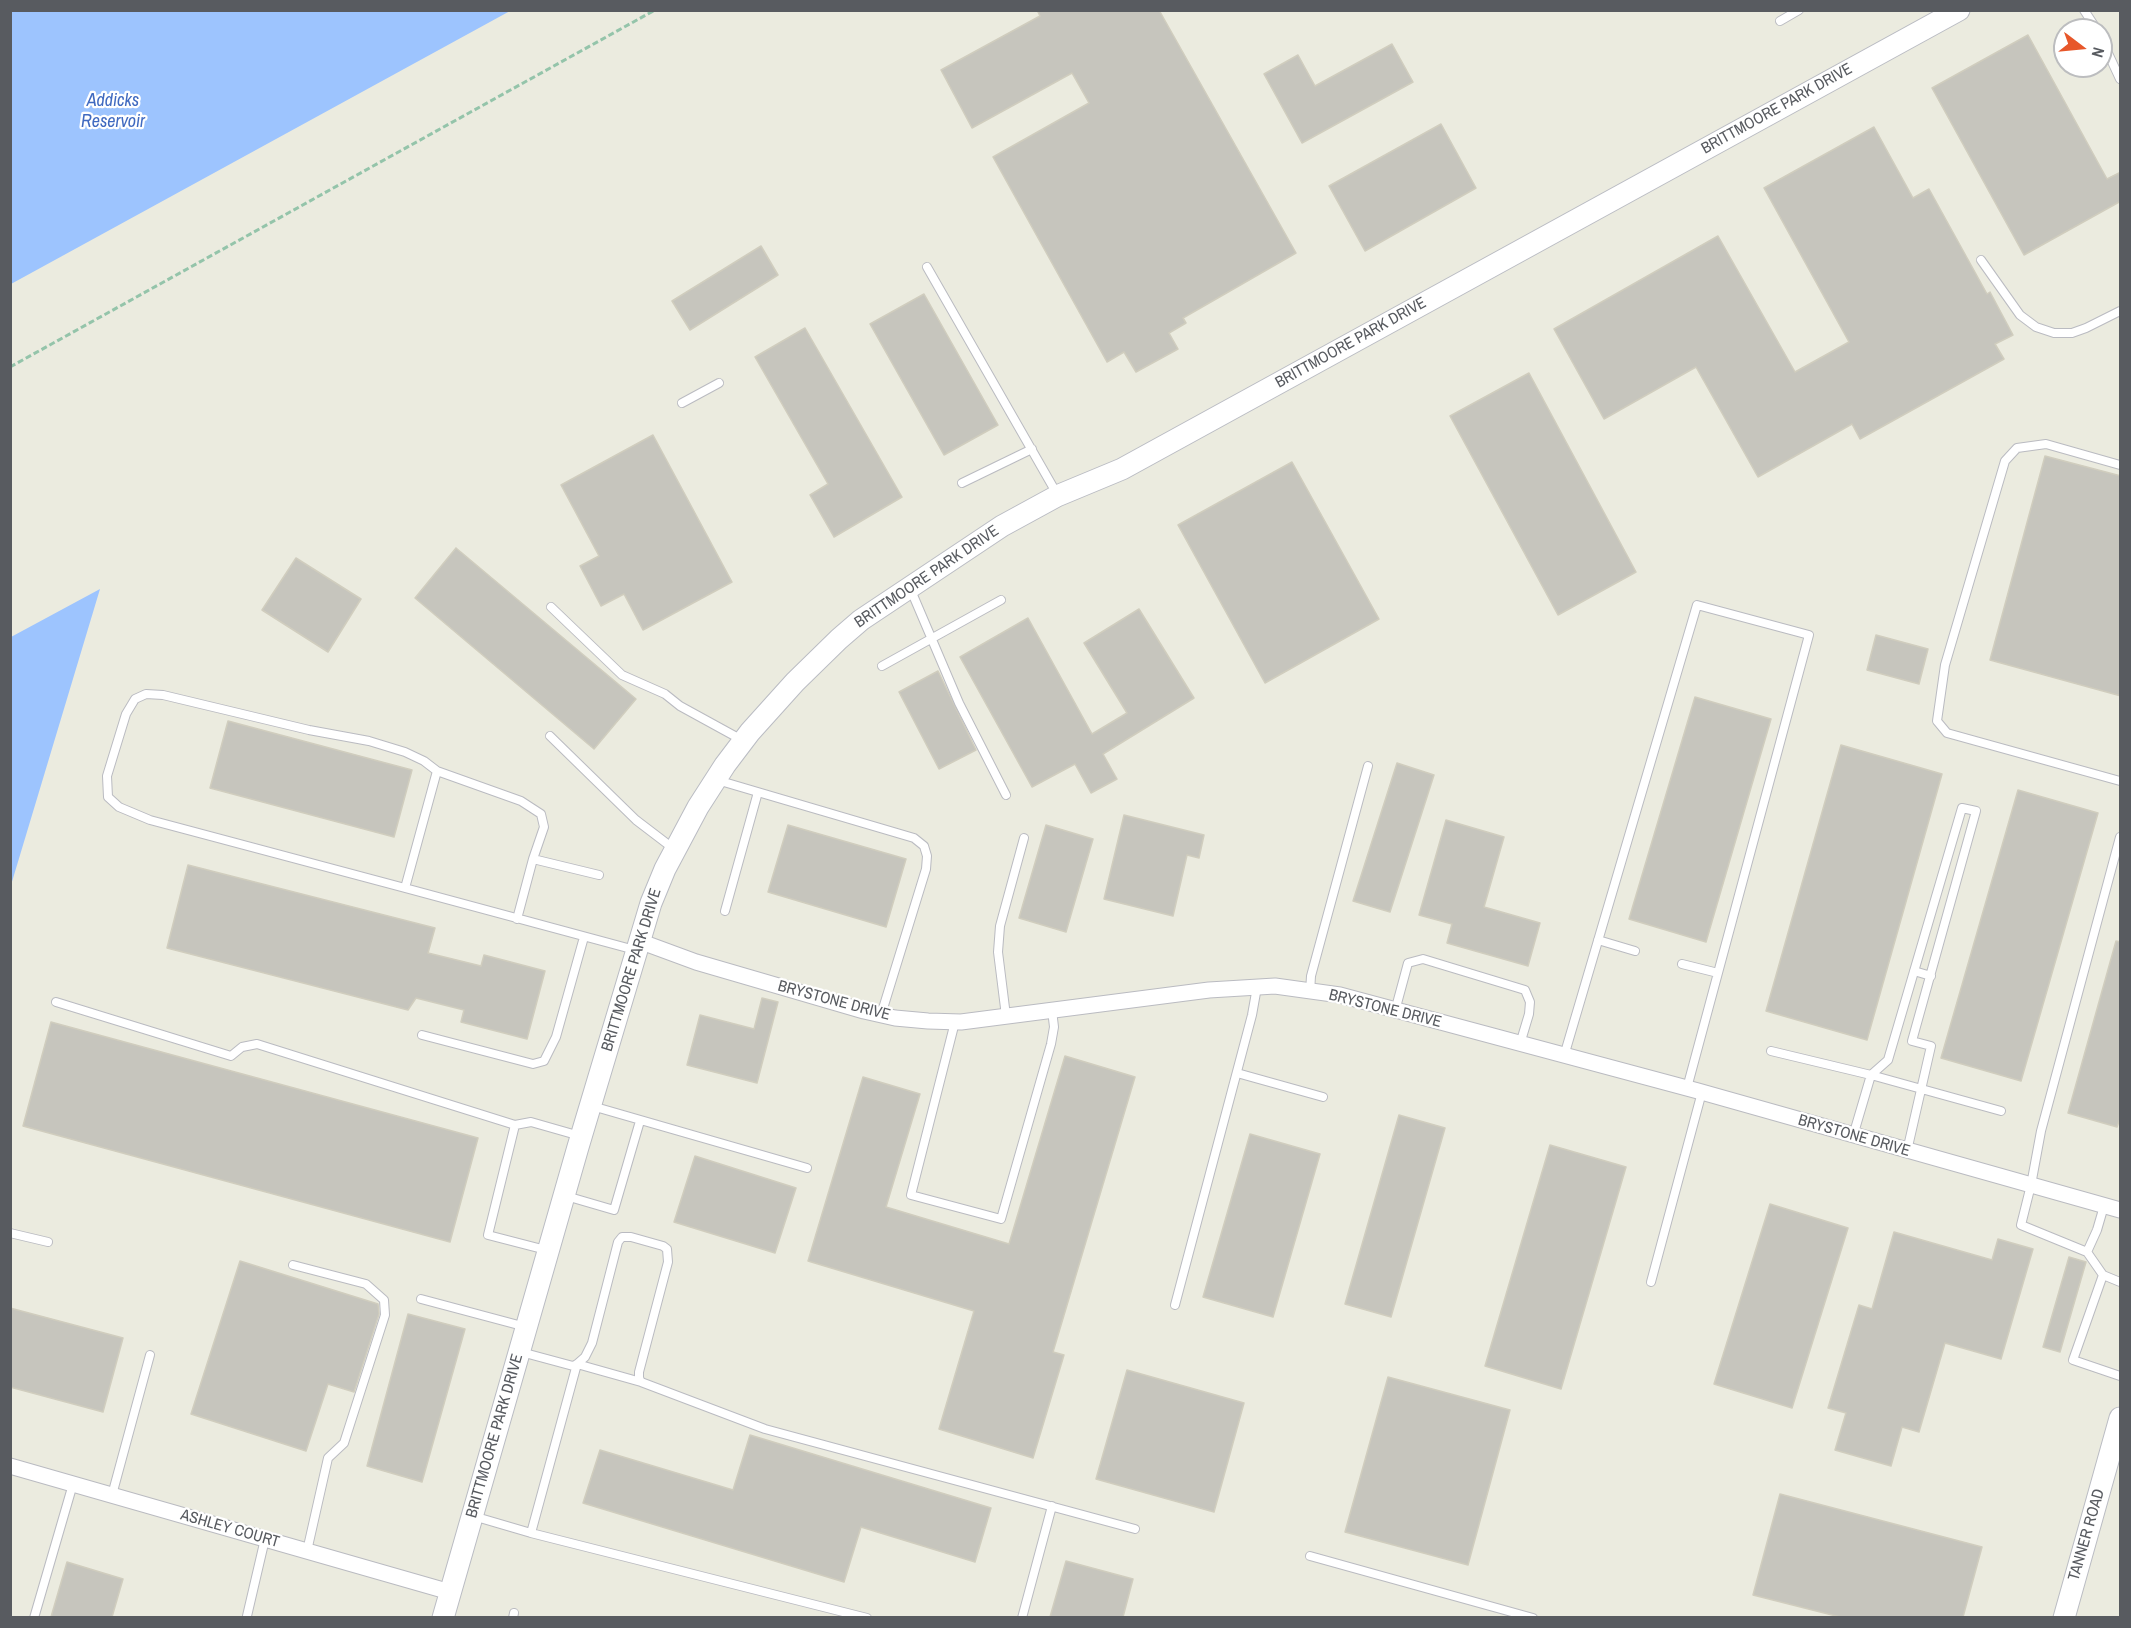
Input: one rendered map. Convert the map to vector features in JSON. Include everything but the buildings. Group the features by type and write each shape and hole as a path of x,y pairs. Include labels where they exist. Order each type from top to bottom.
{"street":[{"name":"BRITTMOORE PARK DRIVE","path":"443,1617 564,1195 651,903 675,850 715,780 743,741 795,682 839,639 876,609 1002,526 1057,496 1122,469 1959,10"},
{"name":"BRYSTONE DRIVE","path":"638,946 881,1015 928,1021 955,1022 1209,990 1275,986 1340,995 1694,1090 2121,1210"},
{"name":"TANNER ROAD","path":"2064,1617 2121,1418"},
{"name":"ASHLEY COURT","path":"10,1466 450,1592"}],"lane":[{"path":"1780,21 1799,10"},
{"path":"2113,63 2121,79"},
{"path":"1981,260 2020,315 2036,327 2054,333 2072,333 2121,311"},
{"path":"927,267 1057,496"},
{"path":"682,403 719,383"},
{"path":"2121,465 2046,444 2018,448 2005,461 1945,665 1937,721 1947,733 2121,780"},
{"path":"962,483 1032,449"},
{"path":"910,587 959,703 1006,795"},
{"path":"882,666 1001,600"},
{"path":"1564,1056 1697,605 1809,634 1718,973 1651,1282"},
{"path":"551,607 622,675 665,694 680,706 743,741"},
{"path":"517,919 533,858 544,827 541,814 521,801 436,771 424,761 405,752 369,741 309,730 163,695 146,694 135,699 126,714 107,776 108,797 119,807 150,819 405,888 517,919 584,937 638,946"},
{"path":"550,736 636,820 675,850"},
{"path":"1310,992 1311,976 1368,766"},
{"path":"405,888 436,771"},
{"path":"715,780 914,838 924,846 927,855 926,869 881,1015"},
{"path":"724,911 758,792"},
{"path":"1853,1136 1871,1075 1888,1060 1962,808 1976,811 1912,1041 1931,1046 1907,1151"},
{"path":"2121,837 2041,1131 2031,1185 2020,1225 2087,1252 2103,1275 2121,1282"},
{"path":"1006,1016 998,952 1000,926 1024,838"},
{"path":"533,858 599,875"},
{"path":"422,1035 533,1064 544,1061 556,1037 584,937"},
{"path":"1598,940 1635,951"},
{"path":"1395,1011 1408,963 1423,959 1525,990 1530,1002 1529,1014 1520,1044"},
{"path":"1683,964 1718,973"},
{"path":"1914,971 1931,976"},
{"path":"1175,1305 1252,1015 1257,987"},
{"path":"56,1002 231,1056 242,1047 257,1044 515,1125 531,1122 581,1137"},
{"path":"955,1022 911,1195 1001,1220 1051,1044 1054,1027 1052,1010"},
{"path":"1771,1051 1871,1075 2001,1111"},
{"path":"1237,1073 1323,1097"},
{"path":"591,1106 807,1168"},
{"path":"564,1195 614,1210 640,1121"},
{"path":"515,1125 488,1235 549,1251"},
{"path":"2087,1252 2104,1206"},
{"path":"10,1233 48,1242"},
{"path":"520,1352 573,1366 577,1364 585,1357 592,1343 618,1242 622,1237 652,1243 667,1249 668,1256 639,1372 641,1382"},
{"path":"293,1265 366,1284 384,1300 385,1315 344,1443 328,1458 307,1551"},
{"path":"2103,1275 2073,1360 2121,1376"},
{"path":"421,1299 527,1328"},
{"path":"112,1495 150,1355"},
{"path":"577,1364 641,1382 765,1429 1135,1529"},
{"path":"531,1533 577,1364"},
{"path":"34,1617 73,1484"},
{"path":"1022,1617 1052,1506"},
{"path":"471,1516 867,1617"},
{"path":"247,1616 265,1539"},
{"path":"1310,1556 1533,1617"}],"path":[{"path":"10,367 655,10"}],"water":[{"name":"Addicks Reservoir","path":"11,10 510,10 510,11 11,284"},
{"path":"100,589 11,885 11,637"}]}
